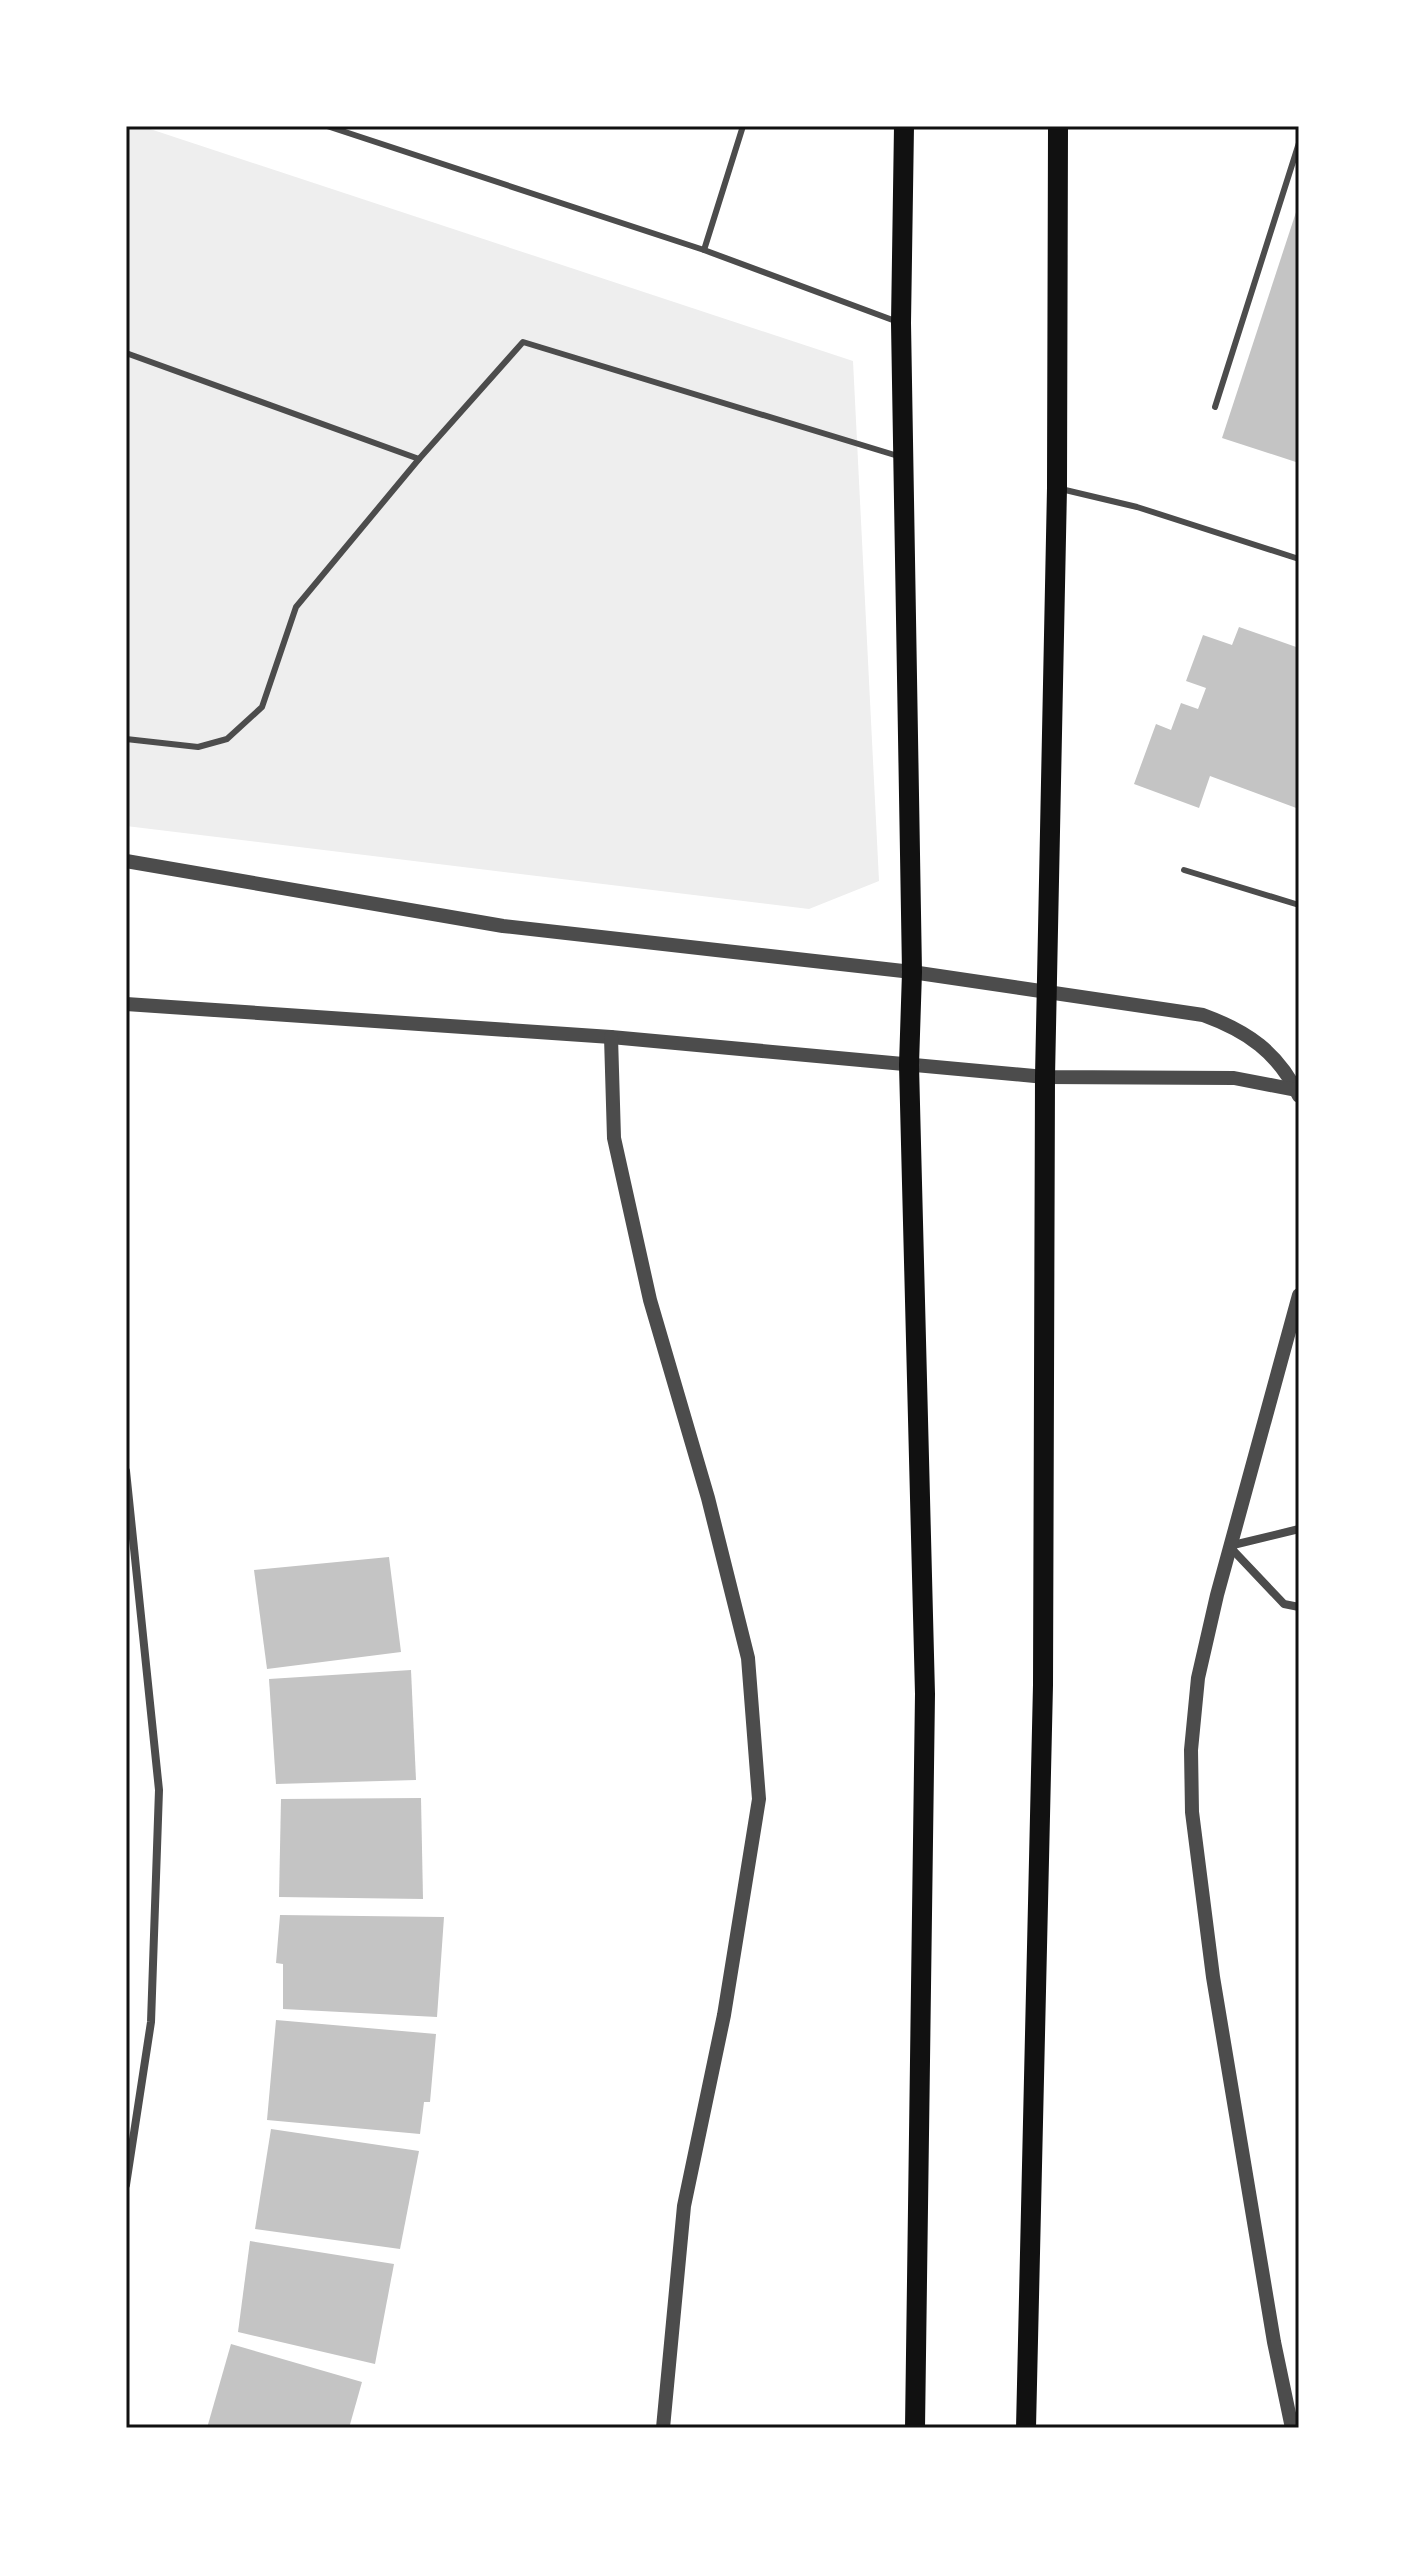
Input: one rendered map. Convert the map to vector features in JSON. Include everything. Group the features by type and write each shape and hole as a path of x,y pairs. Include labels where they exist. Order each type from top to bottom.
{"main road":[{"path":"904,126 901,323 912,972 909,1065 925,1694 915,2428"},
{"path":"1026,2428 1043,1685 1045,1077 1057,488 1058,126"}],"street":[{"path":"126,861 503,926 912,972 1203,1015 1241,1029 1274,1057 1298,1093"},
{"path":"126,1004 611,1037 1045,1077 1234,1078 1298,1093"},
{"path":"611,1037 614,1138 647,1285 708,1498 748,1658 759,1799 724,2015 684,2206 663,2428"},
{"path":"1292,2428 1274,2342 1213,1977 1192,1812 1191,1750 1198,1678 1229,1546 1299,1295"},
{"path":"126,1471 159,1790 151,2022 126,2185"},
{"path":"1229,1546 1299,1529"},
{"path":"1229,1546 1284,1604 1299,1607"}],"lane":[{"path":"327,126 704,250 901,323"},
{"path":"704,250 743,126"},
{"path":"1215,407 1299,143"},
{"path":"126,739 198,747 227,739 262,707 296,607 419,459 523,342 903,458"},
{"path":"126,353 419,459"},
{"path":"1057,488 1137,507 1299,559"},
{"path":"1184,870 1299,905"}],"shaded area":[{"path":"126,126 141,126 853,361 879,881 809,909 126,826"}],"building":[{"path":"1299,203 1299,463 1222,438"},
{"path":"1239,627 1299,648 1299,809 1210,776 1199,808 1134,784 1156,724 1171,730 1181,703 1198,709 1206,688 1186,681 1203,635 1232,645"},
{"path":"389,1557 401,1652 267,1669 254,1570"},
{"path":"411,1670 416,1780 276,1784 269,1679"},
{"path":"421,1798 423,1899 279,1897 281,1799"},
{"path":"280,1915 444,1917 437,2017 283,2009 283,1964 276,1963"},
{"path":"276,2020 436,2034 430,2102 424,2102 420,2134 267,2120"},
{"path":"271,2129 419,2151 400,2249 255,2229"},
{"path":"250,2241 394,2264 375,2364 238,2332"},
{"path":"231,2344 362,2382 349,2428 207,2428"}]}
